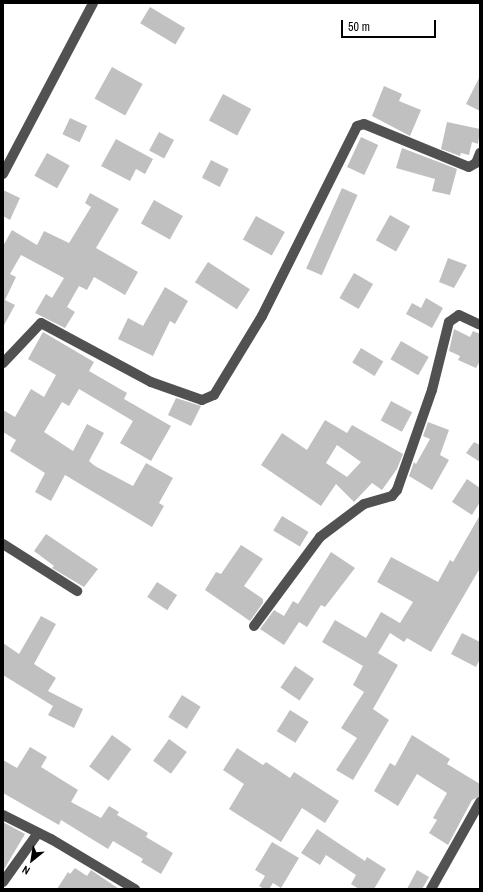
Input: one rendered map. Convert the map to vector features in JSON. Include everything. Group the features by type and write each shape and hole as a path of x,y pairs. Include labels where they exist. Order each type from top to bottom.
{"street":[{"path":"3,174 92,3"},
{"path":"3,363 41,323 151,382 202,400 214,395 262,316 357,126 364,124 469,167 476,163 480,153"},
{"path":"254,626 320,537 364,504 392,496 397,490 432,390 449,322 453,316 464,315 480,325"},
{"path":"3,544 78,591"},
{"path":"431,889 480,802"},
{"path":"3,815 38,833 135,889"},
{"path":"3,882 38,833"}],"building":[{"path":"150,7 185,28 175,44 140,23"},
{"path":"112,67 143,84 125,115 95,98"},
{"path":"480,76 480,111 466,104"},
{"path":"384,86 402,94 399,101 421,110 410,136 372,116"},
{"path":"223,94 251,109 237,136 209,120"},
{"path":"70,118 87,126 80,142 62,134"},
{"path":"447,122 480,129 478,144 472,142 469,155 461,153 460,156 441,149"},
{"path":"159,132 174,140 164,159 149,151"},
{"path":"361,137 378,145 364,175 347,167"},
{"path":"116,139 153,159 145,174 136,169 130,181 101,166"},
{"path":"402,148 457,169 450,195 432,191 435,179 396,168"},
{"path":"47,153 70,166 57,188 34,176"},
{"path":"211,160 229,169 220,187 202,178"},
{"path":"342,188 358,195 322,275 306,268"},
{"path":"3,190 20,198 10,220 3,216"},
{"path":"90,193 119,209 96,248 138,272 125,295 94,277 87,290 79,286 67,307 75,312 65,328 35,313 46,294 52,298 64,278 21,255 10,274 16,277 5,300 15,305 3,327 3,246 12,230 37,245 44,231 69,243 91,207 85,203"},
{"path":"154,200 183,216 170,240 141,224"},
{"path":"390,215 410,226 396,252 376,240"},
{"path":"256,216 285,232 272,256 243,240"},
{"path":"448,258 467,265 454,288 439,282"},
{"path":"208,262 250,289 237,309 195,282"},
{"path":"354,273 373,284 359,309 340,298"},
{"path":"165,287 188,301 175,324 170,321 153,356 118,339 128,318 143,326"},
{"path":"426,298 443,308 432,328 406,314 412,303 421,308"},
{"path":"454,329 470,337 473,331 480,334 480,361 476,368 458,360 460,356 449,351"},
{"path":"43,332 94,362 89,371 127,393 124,399 171,426 151,461 120,443 133,421 79,389 69,406 62,402 44,432 73,451 87,424 104,433 89,461 95,466 133,486 146,463 173,478 159,503 164,506 152,527 65,475 51,501 35,492 45,473 10,451 16,440 3,432 3,410 15,417 31,389 44,397 56,375 28,359"},
{"path":"401,341 429,357 418,375 390,359"},
{"path":"361,348 383,361 375,376 352,363"},
{"path":"176,398 201,406 191,426 168,415"},
{"path":"391,401 412,412 402,432 381,420"},
{"path":"325,420 347,433 352,425 403,454 397,469 382,490 372,483 354,502 336,484 321,506 261,465 282,433 307,450","holes":["337,445 361,462 347,477 326,463"]},
{"path":"428,422 449,430 440,455 449,460 432,490 409,476 414,462 416,464 430,439 423,436"},
{"path":"474,442 480,445 480,462 466,453"},
{"path":"467,479 480,488 480,502 472,515 452,502"},
{"path":"480,515 480,568 431,652 407,638 404,642 390,633 378,653 398,665 373,709 389,720 353,780 336,770 357,738 341,728 364,692 353,685 363,666 322,642 335,620 366,638 381,612 400,623 413,602 377,582 391,557 438,582 450,560 453,562"},
{"path":"282,516 309,532 300,547 273,531"},
{"path":"46,534 98,569 84,587 52,568 54,566 34,551"},
{"path":"241,545 263,559 244,586 263,599 263,603 250,621 205,590 216,572 221,574"},
{"path":"331,552 355,568 325,607 321,605 307,627 299,622 284,645 260,629 274,610 284,616 293,601 298,604"},
{"path":"157,582 177,595 167,610 147,597"},
{"path":"41,616 56,624 34,664 56,678 48,691 83,709 74,728 48,715 53,706 3,675 3,643 19,654"},
{"path":"462,633 480,642 480,659 476,667 451,654"},
{"path":"295,666 314,679 300,700 280,688"},
{"path":"182,695 201,707 187,729 168,717"},
{"path":"290,710 309,722 295,743 277,731"},
{"path":"112,735 131,749 108,781 89,767"},
{"path":"412,735 450,759 447,764 480,784 480,796 472,800 448,845 429,833 437,820 433,818 447,793 417,774 398,806 374,791 390,763 395,766"},
{"path":"169,739 187,752 171,774 153,761"},
{"path":"30,747 47,757 41,767 78,790 71,802 101,818 109,806 119,812 117,815 148,833 146,837 173,853 161,874 141,862 143,859 113,841 108,849 61,820 59,825 3,793 3,760 17,768"},
{"path":"237,748 263,765 266,762 290,778 294,772 339,801 325,823 302,808 281,842 229,809 244,784 223,770"},
{"path":"3,822 25,834 3,871"},
{"path":"317,829 365,861 367,857 386,869 374,889 359,889 351,884 356,875 326,855 320,865 301,853"},
{"path":"272,842 299,858 281,888 273,883 269,889 264,889 259,886 265,876 255,870"},
{"path":"75,868 87,876 91,870 119,889 57,889 68,872 70,874"},
{"path":"417,870 429,877 422,889 407,889"}]}
